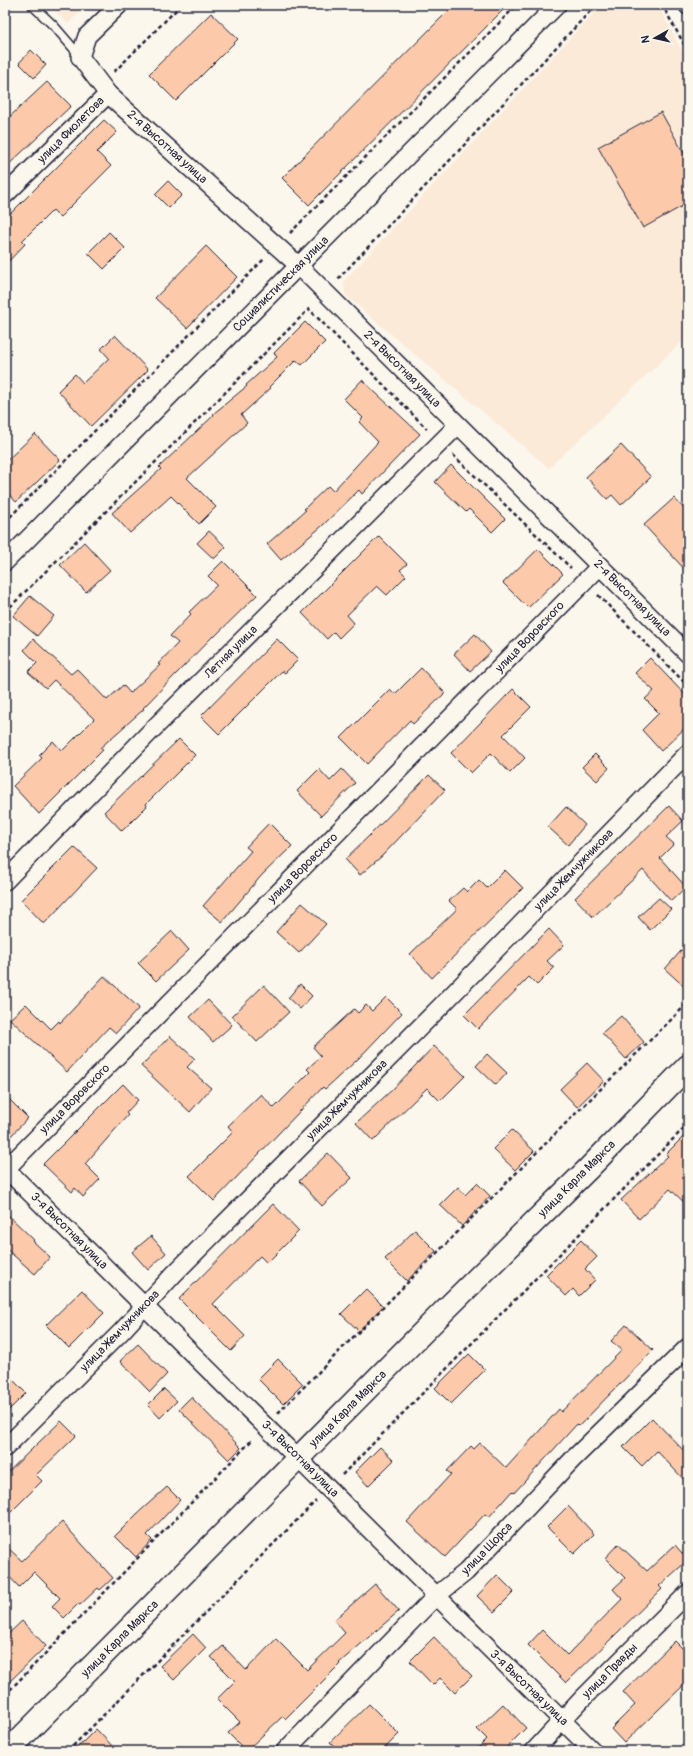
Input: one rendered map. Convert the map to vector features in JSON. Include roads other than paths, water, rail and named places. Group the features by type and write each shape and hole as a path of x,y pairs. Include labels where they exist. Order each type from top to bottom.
{"main road":[{"name":"улица Карла Маркса","path":"8,1751 444,1311 588,1169 688,1066"}],"street":[{"path":"80,57 87,36 119,5"},
{"name":"Социалистическая улица","path":"5,562 557,5"},
{"name":"улица Фиолетова","path":"5,195 105,89 80,57"},
{"name":"2-я Высотная улица","path":"105,89 299,266 688,654"},
{"name":"Летняя улица","path":"5,881 150,732 458,425"},
{"name":"улица Воровского","path":"5,1169 600,566"},
{"name":"улица Жемчужникова","path":"5,1448 122,1331 688,753"},
{"name":"3-я Высотная улица","path":"5,1169 300,1458 436,1596 593,1751"},
{"name":"улица Щорса","path":"285,1751 436,1596 466,1572 573,1459 688,1347"},
{"name":"улица Правды","path":"534,1751 562,1720 688,1593"}],"lane":[{"path":"32,5 55,27 80,57"}]}
